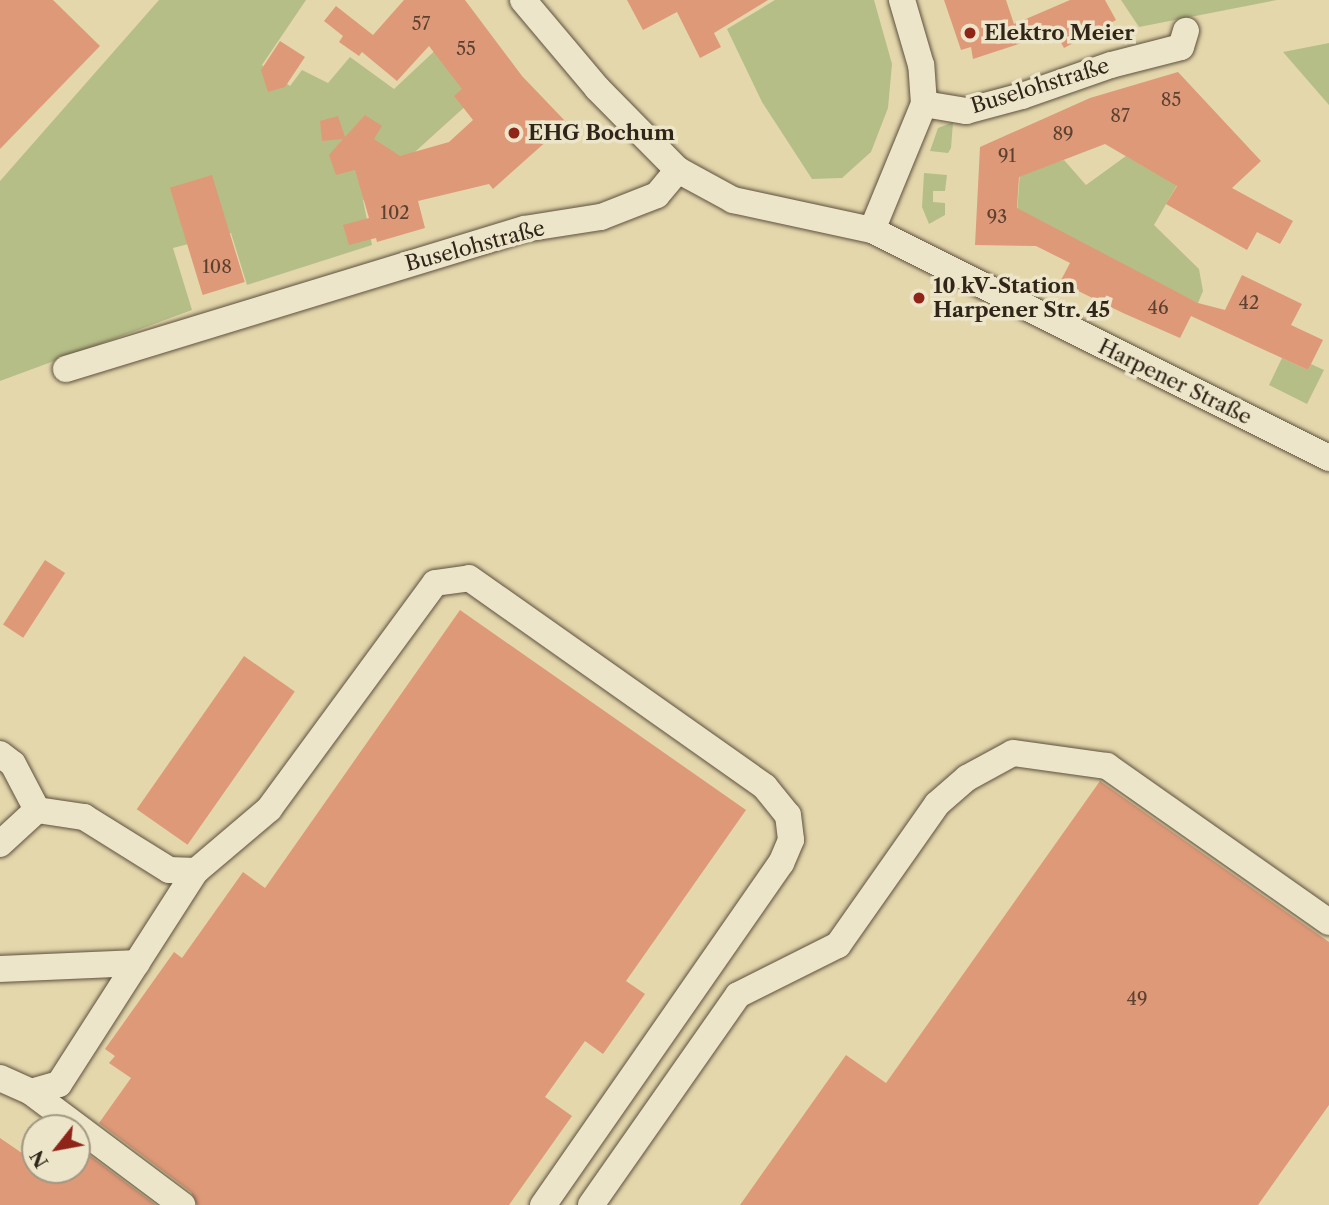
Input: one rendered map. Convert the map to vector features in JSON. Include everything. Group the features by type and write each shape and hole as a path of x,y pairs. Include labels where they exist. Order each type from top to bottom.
{"street":[{"path":"523,0 597,88 678,170 733,200 872,230 924,104 921,65 902,0"},
{"name":"Buselohstraße","path":"924,104 966,111 1022,96 1111,65 1181,47 1186,31"},
{"name":"Buselohstraße","path":"66,369 524,229 601,217 657,195 678,170"},
{"name":"Harpener Straße","path":"872,230 1329,458"},
{"path":"31,1092 59,1084 196,871 269,809 435,583 469,578 765,787 788,816 791,840 781,863 543,1205"},
{"path":"0,754 13,764 37,810"},
{"path":"591,1205 738,995 838,945 937,804 967,778 1013,754 1107,766 1329,922"},
{"path":"0,844 37,810"},
{"path":"37,810 84,817 169,870 196,871"},
{"path":"0,969 137,963"},
{"path":"0,1078 31,1092 182,1205"}],"green space":[{"path":"159,0 306,0 262,65 290,86 302,70 328,83 350,57 394,89 442,44 480,93 406,160 414,185 363,200 372,245 247,285 231,233 173,248 192,310 0,381 0,181"},
{"path":"775,0 874,0 892,64 888,108 871,152 842,178 812,179 762,102 727,29"},
{"path":"1121,0 1277,0 1139,27"},
{"path":"1329,43 1329,105 1283,52"},
{"path":"953,122 951,148 948,153 930,151 938,128"},
{"path":"1126,156 1177,185 1154,225 1199,269 1203,291 1198,303 1081,245 1015,245 1020,171 1064,160 1086,185"},
{"path":"924,173 947,175 945,191 933,191 933,202 945,203 945,215 929,224 922,207"},
{"path":"1282,358 1308,370 1311,364 1324,370 1307,404 1269,385"}],"building":[{"path":"0,0 53,0 100,46 0,149"},
{"path":"404,0 465,0 522,76 567,123 493,189 489,184 418,201 425,228 377,242 376,238 349,245 343,225 369,218 355,170 336,175 329,155 343,139 322,141 320,121 338,116 345,137 365,115 382,126 374,139 400,156 449,142 473,120 454,96 462,89 429,46 397,81 362,52 359,56 339,42 343,36 324,21 336,6 373,35"},
{"path":"627,0 768,0 714,33 721,47 700,58 677,12 643,30"},
{"path":"944,0 1006,0 1014,24 1070,0 1105,0 1116,20 1064,48 1055,32 973,59 971,47 961,50"},
{"path":"280,41 305,57 285,87 268,92 261,70"},
{"path":"1178,72 1261,161 1232,188 1293,221 1280,244 1257,232 1247,250 1166,204 1177,186 1105,144 1019,177 1017,208 1198,303 1225,310 1242,275 1302,304 1291,325 1323,340 1308,370 1191,316 1180,338 1123,313 1060,282 1070,263 1036,246 975,245 980,147 1090,98"},
{"path":"212,175 245,282 203,295 170,188"},
{"path":"45,560 65,573 23,638 3,625"},
{"path":"460,610 746,810 626,981 645,994 603,1054 585,1041 545,1097 572,1116 509,1205 197,1205 191,1192 99,1123 131,1078 109,1063 115,1056 105,1049 174,952 182,958 243,872 265,888"},
{"path":"244,656 295,692 188,845 137,809"},
{"path":"1100,781 1329,942 1329,1105 1258,1205 740,1205 846,1055 886,1083"},
{"path":"0,1138 21,1152 21,1184 91,1184 91,1156 156,1205 0,1205"}],"place":[{"name":"Elektro Meier","path":"970,33"},
{"name":"EHG Bochum","path":"514,133"},
{"name":"10 kV-Station Harpener Str. 45","path":"919,298"}]}
